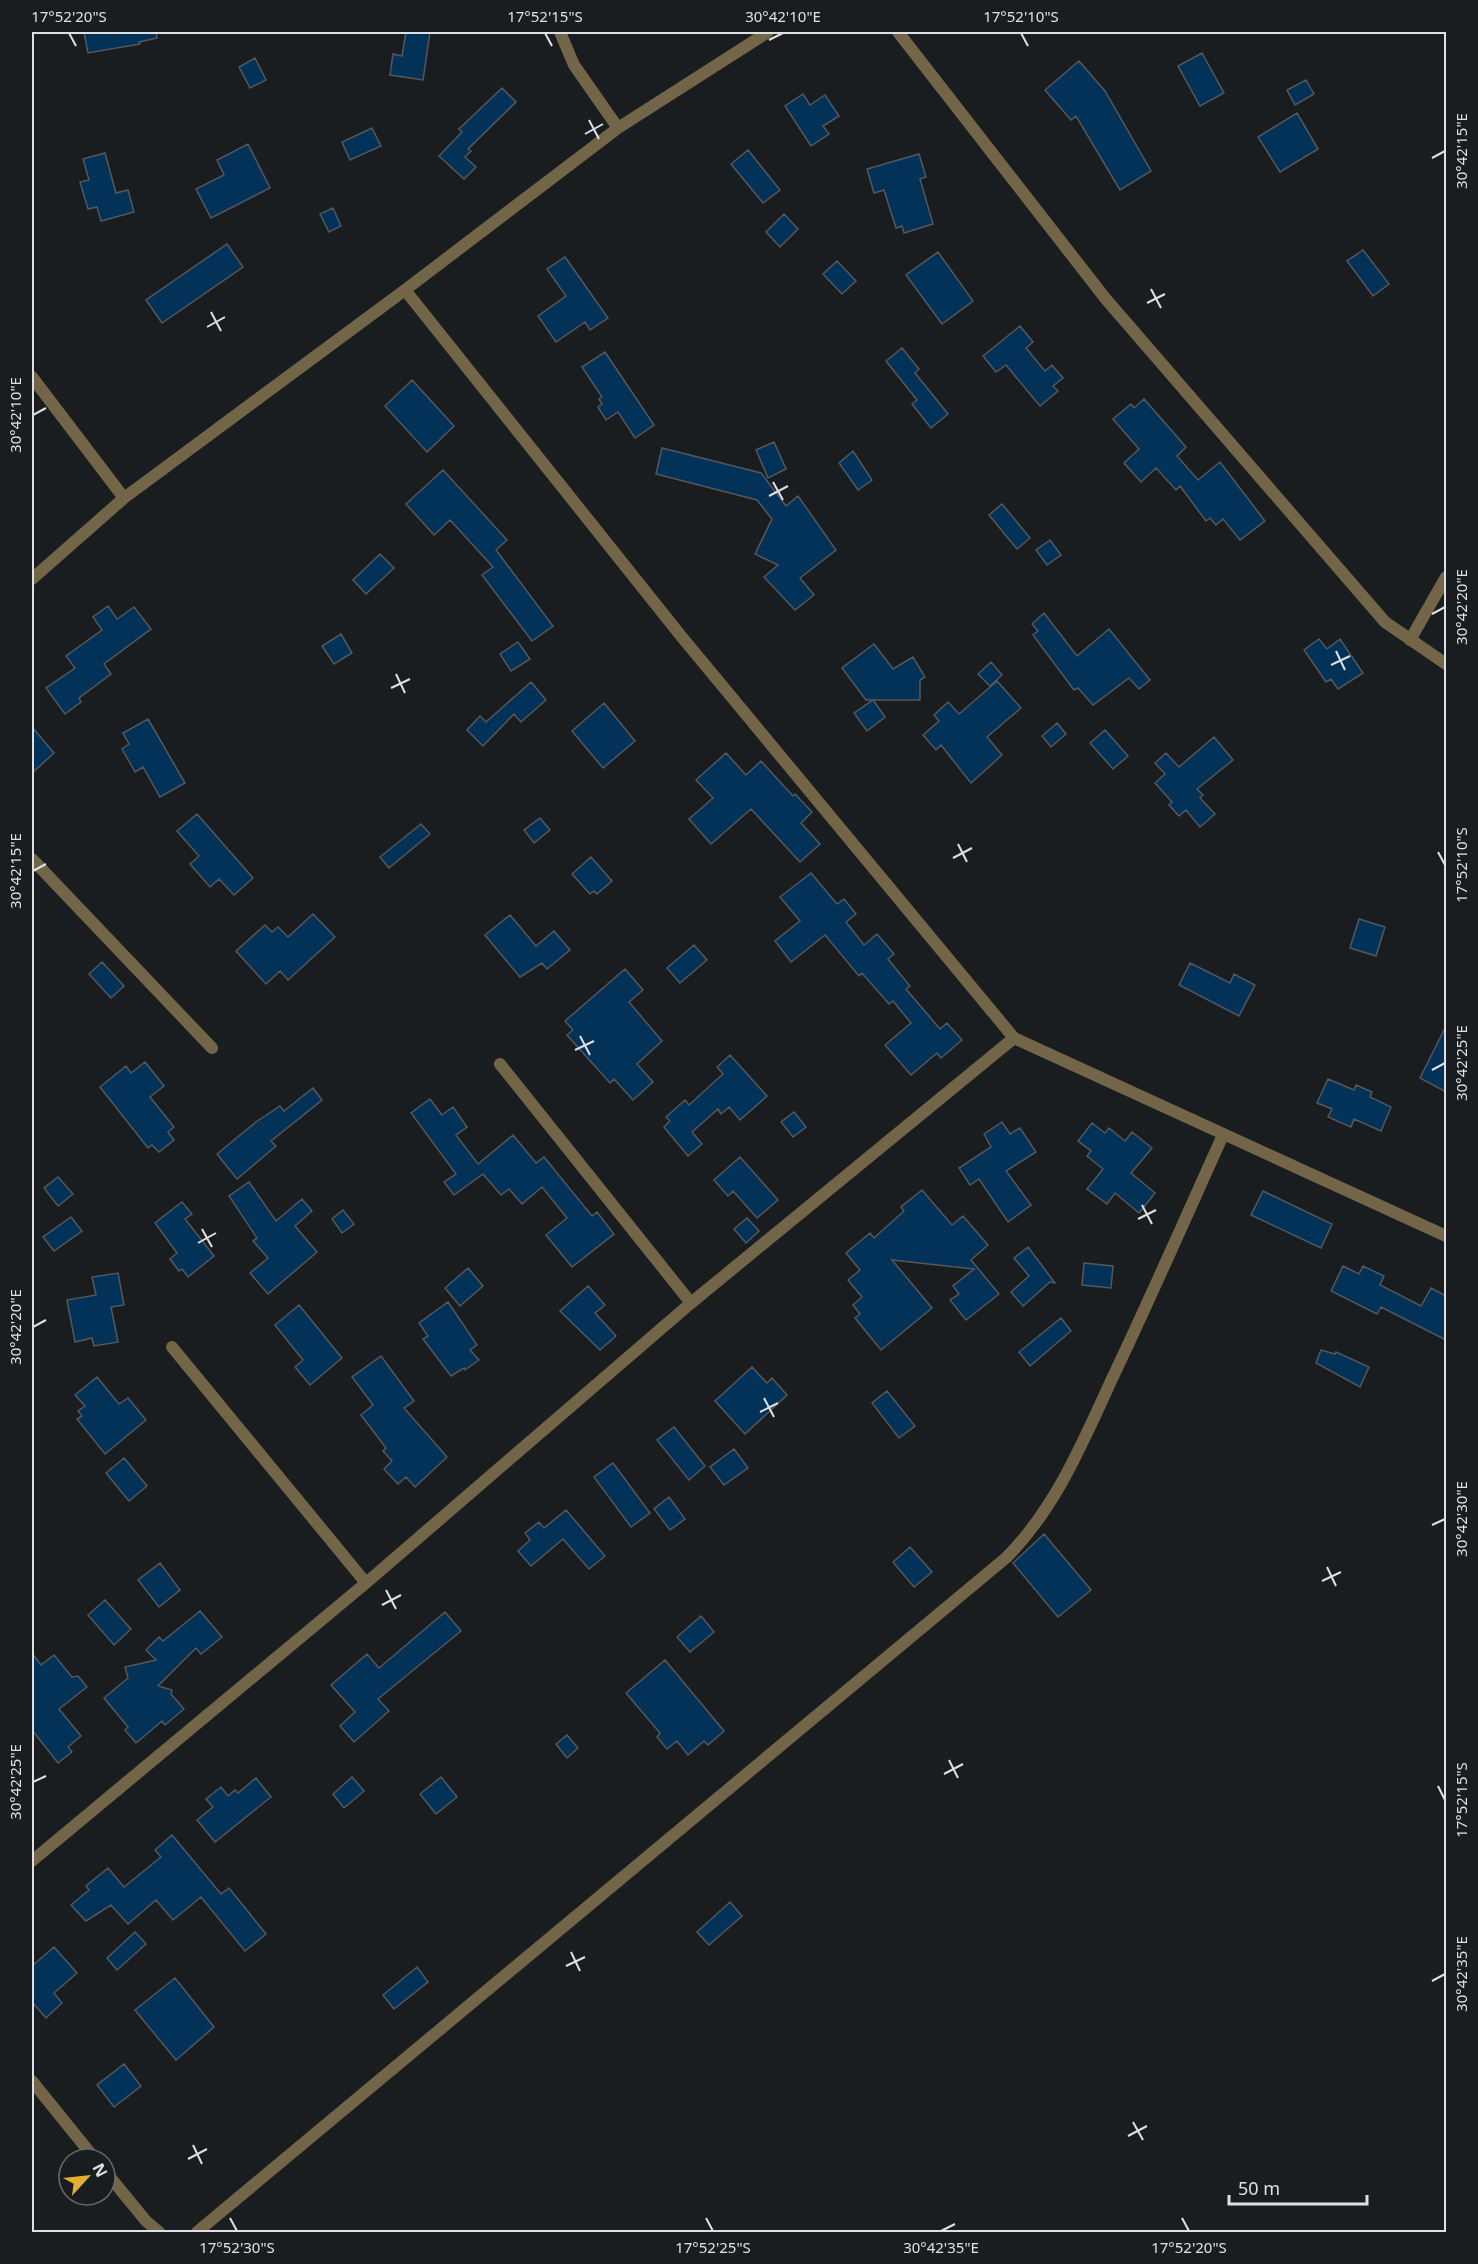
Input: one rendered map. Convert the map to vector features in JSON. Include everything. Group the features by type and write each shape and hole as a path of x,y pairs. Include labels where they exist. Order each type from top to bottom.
{"street":[{"path":"560,32 574,65 618,128"},
{"path":"32,579 124,498 405,290 618,128 768,32"},
{"path":"898,32 1105,298 1385,622 1446,664"},
{"path":"405,290 681,636 1014,1038 1446,1236"},
{"path":"32,377 124,498"},
{"path":"1410,640 1446,578"},
{"path":"32,858 212,1048"},
{"path":"32,1843 36,1857 366,1582 691,1303 1014,1038"},
{"path":"500,1064 691,1303"},
{"path":"197,2232 1007,1557 1032,1531 1053,1498 1089,1429 1223,1135"},
{"path":"172,1347 366,1582"},
{"path":"32,2081 85,2147"},
{"path":"117,2186 146,2221 159,2232"}],"building":[{"path":"84,32 156,32 157,38 139,42 140,44 88,53"},
{"path":"406,32 430,32 423,80 390,75 393,54 402,56"},
{"path":"1202,53 1224,93 1200,106 1178,66"},
{"path":"255,58 266,80 250,88 239,67"},
{"path":"1079,61 1105,91 1151,171 1120,190 1076,116 1071,120 1045,90"},
{"path":"1306,80 1314,94 1295,105 1287,90"},
{"path":"502,88 516,102 468,149 471,151 465,157 476,167 464,179 439,156 462,132 459,129"},
{"path":"803,94 810,105 825,95 839,116 823,126 829,134 811,146 785,106"},
{"path":"1297,113 1318,149 1280,172 1258,137"},
{"path":"372,128 381,146 350,160 342,142"},
{"path":"248,144 270,188 211,218 196,189 224,175 217,160"},
{"path":"748,150 780,190 763,203 731,164"},
{"path":"105,153 116,193 128,190 134,212 101,221 97,207 88,209 80,182 89,180 83,159"},
{"path":"919,154 926,177 920,179 933,224 904,233 902,226 896,228 884,190 874,193 867,169"},
{"path":"333,208 341,226 329,232 320,214"},
{"path":"784,214 798,229 780,247 766,232"},
{"path":"227,244 243,267 162,323 146,300"},
{"path":"1363,250 1389,284 1373,296 1347,261"},
{"path":"938,252 973,301 942,324 906,275"},
{"path":"565,257 608,318 590,330 585,322 556,342 538,316 566,296 547,269"},
{"path":"837,261 856,281 842,294 823,274"},
{"path":"1020,326 1033,342 1026,348 1045,371 1052,365 1063,378 1053,386 1058,391 1040,406 1006,365 996,372 983,356"},
{"path":"902,348 919,369 915,373 948,414 931,428 912,404 917,400 886,361"},
{"path":"605,352 654,425 635,438 618,412 606,420 598,407 602,404 599,399 602,397 582,367"},
{"path":"412,380 454,426 427,452 385,406"},
{"path":"1144,399 1186,447 1177,456 1198,480 1220,462 1265,521 1240,540 1223,519 1216,525 1210,518 1206,521 1180,486 1176,490 1156,468 1141,482 1124,463 1139,449 1113,419 1131,404 1134,408"},
{"path":"774,442 786,469 768,478 756,450"},
{"path":"662,448 761,473 786,506 798,496 836,550 800,578 814,595 795,610 764,577 778,565 755,554 772,519 757,500 656,474"},
{"path":"853,451 872,480 858,490 839,463"},
{"path":"443,470 507,540 496,550 553,626 532,641 482,575 493,567 450,520 434,535 406,504"},
{"path":"1002,504 1030,538 1017,549 989,515"},
{"path":"1050,540 1061,555 1047,565 1036,550"},
{"path":"380,554 394,568 366,594 353,580"},
{"path":"108,606 117,619 134,607 151,629 104,664 111,674 79,698 81,702 65,714 46,688 75,668 66,656 102,630 93,617"},
{"path":"1044,613 1077,656 1109,629 1150,680 1139,689 1129,678 1093,705 1078,688 1074,690 1033,635 1038,631 1032,624"},
{"path":"341,634 352,653 334,664 322,646"},
{"path":"1319,639 1327,649 1340,639 1363,673 1338,689 1331,679 1326,682 1304,650"},
{"path":"518,642 530,659 511,671 500,654"},
{"path":"874,644 893,669 913,657 925,677 920,680 920,700 866,700 842,668"},
{"path":"991,662 1002,675 990,686 978,674"},
{"path":"997,681 1021,708 987,737 1002,755 971,783 941,745 936,750 923,735 939,721 934,715 948,702 959,714"},
{"path":"531,682 546,700 521,722 514,714 483,746 467,730 480,716 486,722"},
{"path":"873,700 885,717 867,731 854,713"},
{"path":"604,703 635,741 603,768 572,731"},
{"path":"148,719 185,783 160,797 143,767 135,772 122,749 129,744 123,733"},
{"path":"1057,723 1066,734 1051,747 1042,736"},
{"path":"32,727 54,753 32,773"},
{"path":"1105,730 1128,756 1113,769 1090,743"},
{"path":"1214,737 1233,760 1197,789 1203,795 1200,798 1215,814 1200,827 1186,810 1179,816 1169,805 1172,802 1155,783 1165,774 1155,763 1166,753 1179,767"},
{"path":"726,753 746,775 761,761 793,796 795,794 812,812 801,823 820,844 800,862 751,809 711,844 689,819 713,798 696,780"},
{"path":"197,814 253,878 234,895 219,879 210,887 190,864 199,856 177,831"},
{"path":"540,818 550,830 534,843 524,830"},
{"path":"421,824 430,834 389,868 380,857"},
{"path":"591,857 612,881 597,894 594,891 590,894 572,874"},
{"path":"811,873 837,904 844,899 856,914 846,922 864,945 877,934 894,954 888,959 910,986 906,989 940,1029 947,1023 962,1040 941,1058 937,1053 911,1075 885,1045 911,1023 893,1001 889,1004 862,973 859,976 825,935 791,962 775,941 800,921 780,897"},
{"path":"313,914 335,937 288,980 280,971 266,984 236,951 265,925 272,932 278,927 288,937"},
{"path":"510,915 536,946 554,931 570,950 547,969 542,963 520,977 485,935"},
{"path":"1359,919 1385,927 1376,956 1350,948"},
{"path":"694,945 707,960 680,983 667,968"},
{"path":"102,962 124,986 111,998 89,974"},
{"path":"1190,963 1230,983 1234,974 1255,985 1239,1016 1179,985"},
{"path":"625,969 643,990 629,1002 662,1041 637,1064 653,1082 633,1100 614,1079 610,1083 567,1035 573,1030 565,1021"},
{"path":"1446,1026 1446,1092 1420,1078"},
{"path":"730,1055 767,1096 740,1120 729,1107 721,1114 718,1109 692,1132 702,1144 688,1156 664,1127 670,1121 666,1117 685,1100 689,1105 723,1074 717,1067"},
{"path":"145,1062 164,1086 150,1097 174,1127 168,1132 174,1140 159,1152 152,1145 148,1148 100,1087 126,1066 131,1073"},
{"path":"1328,1079 1354,1090 1356,1085 1372,1092 1370,1097 1391,1107 1381,1131 1354,1119 1351,1127 1328,1117 1332,1109 1317,1103"},
{"path":"313,1088 322,1100 271,1141 276,1146 237,1179 217,1154 256,1122 280,1106 284,1111"},
{"path":"430,1099 442,1115 453,1107 467,1127 456,1135 478,1164 513,1135 536,1163 544,1157 592,1216 597,1212 614,1234 572,1267 546,1235 567,1218 542,1187 522,1204 509,1189 501,1195 483,1174 454,1195 444,1182 456,1174 411,1113"},
{"path":"794,1112 806,1127 793,1137 781,1122"},
{"path":"1002,1122 1010,1134 1020,1128 1036,1152 1006,1171 1031,1205 1008,1222 979,1179 970,1185 959,1168 991,1147 984,1134"},
{"path":"1092,1123 1105,1133 1109,1128 1125,1141 1132,1132 1152,1148 1131,1173 1155,1193 1139,1213 1115,1193 1107,1204 1087,1189 1103,1169 1087,1156 1091,1151 1078,1141"},
{"path":"740,1157 778,1200 757,1218 733,1191 728,1196 714,1180"},
{"path":"58,1177 73,1194 58,1206 44,1188"},
{"path":"249,1182 276,1221 302,1199 312,1211 295,1226 317,1252 268,1294 250,1273 268,1258 253,1241 257,1238 229,1196"},
{"path":"922,1190 952,1225 963,1216 988,1245 971,1260 999,1294 966,1320 950,1300 959,1294 953,1286 974,1269 892,1260 932,1308 881,1350 855,1318 860,1314 853,1305 862,1297 848,1280 860,1270 846,1253 870,1233 874,1238 904,1211 901,1207"},
{"path":"1263,1191 1332,1224 1321,1248 1251,1215"},
{"path":"182,1202 192,1214 185,1219 214,1256 188,1277 182,1269 179,1271 170,1259 177,1253 155,1223"},
{"path":"343,1210 354,1224 342,1233 332,1219"},
{"path":"71,1217 82,1231 54,1251 43,1237"},
{"path":"747,1218 759,1231 746,1243 734,1229"},
{"path":"1028,1247 1055,1283 1050,1282 1023,1306 1011,1292 1029,1276 1014,1258"},
{"path":"1084,1263 1113,1266 1111,1288 1082,1285"},
{"path":"1343,1266 1359,1274 1363,1266 1384,1276 1380,1285 1421,1306 1431,1288 1446,1296 1446,1340 1381,1307 1377,1314 1331,1291"},
{"path":"468,1268 483,1286 460,1306 445,1288"},
{"path":"118,1273 124,1305 111,1307 118,1342 94,1346 92,1338 75,1342 67,1300 96,1295 92,1277"},
{"path":"588,1286 605,1305 595,1313 616,1336 600,1350 560,1311"},
{"path":"448,1302 477,1345 470,1350 479,1360 451,1376 423,1339 428,1336 419,1323"},
{"path":"299,1305 342,1358 310,1385 295,1367 303,1360 275,1325"},
{"path":"1061,1318 1071,1331 1030,1366 1019,1352"},
{"path":"1321,1350 1335,1354 1336,1352 1369,1367 1360,1387 1316,1363"},
{"path":"381,1356 414,1401 404,1408 447,1457 415,1487 406,1477 398,1484 384,1469 392,1461 383,1451 386,1448 361,1415 373,1405 352,1377"},
{"path":"752,1367 767,1383 772,1378 787,1395 745,1434 715,1401"},
{"path":"97,1377 119,1404 128,1398 146,1420 105,1454 77,1419 82,1416 78,1411 85,1406 75,1395"},
{"path":"887,1391 915,1426 899,1438 872,1403"},
{"path":"674,1427 705,1466 689,1480 657,1440"},
{"path":"734,1449 748,1468 724,1485 710,1467"},
{"path":"124,1458 147,1486 129,1501 106,1473"},
{"path":"613,1463 650,1513 631,1527 594,1477"},
{"path":"669,1497 685,1519 670,1530 654,1509"},
{"path":"566,1510 605,1556 589,1569 563,1539 531,1566 518,1551 530,1540 525,1533 539,1522 544,1528"},
{"path":"1044,1534 1091,1590 1058,1617 1013,1563"},
{"path":"910,1547 932,1572 914,1587 893,1562"},
{"path":"160,1563 180,1590 159,1607 138,1580"},
{"path":"105,1600 131,1629 114,1645 88,1615"},
{"path":"200,1611 222,1637 201,1654 196,1648 158,1686 172,1690 171,1694 184,1709 165,1725 162,1721 136,1743 125,1730 128,1727 104,1698 128,1678 125,1667 156,1660 146,1650 159,1637 163,1641"},
{"path":"445,1612 461,1631 378,1699 389,1711 354,1742 340,1726 355,1712 331,1685 367,1654 379,1668"},
{"path":"701,1616 714,1632 690,1652 677,1637"},
{"path":"32,1653 41,1665 54,1655 72,1677 78,1676 87,1687 59,1709 81,1736 68,1747 72,1752 58,1763 32,1730"},
{"path":"665,1660 724,1731 708,1745 704,1741 688,1755 677,1741 667,1749 657,1737 660,1733 626,1693"},
{"path":"567,1735 578,1748 567,1758 556,1744"},
{"path":"352,1777 364,1791 344,1808 333,1794"},
{"path":"441,1777 457,1797 436,1814 420,1794"},
{"path":"256,1778 271,1797 215,1842 197,1820 213,1807 206,1799 221,1787 228,1796 235,1790 238,1793"},
{"path":"172,1835 221,1894 229,1888 266,1934 245,1951 201,1897 173,1920 156,1900 128,1924 111,1905 86,1921 71,1905 89,1890 86,1886 108,1868 124,1887 161,1857 155,1850"},
{"path":"730,1902 742,1916 709,1945 697,1932"},
{"path":"135,1932 146,1944 117,1970 107,1958"},
{"path":"54,1947 77,1973 54,1993 62,2003 46,2018 32,2002 32,1966"},
{"path":"417,1967 428,1982 394,2009 383,1995"},
{"path":"175,1978 214,2027 176,2060 135,2010"},
{"path":"124,2064 141,2086 114,2107 97,2085"}]}
